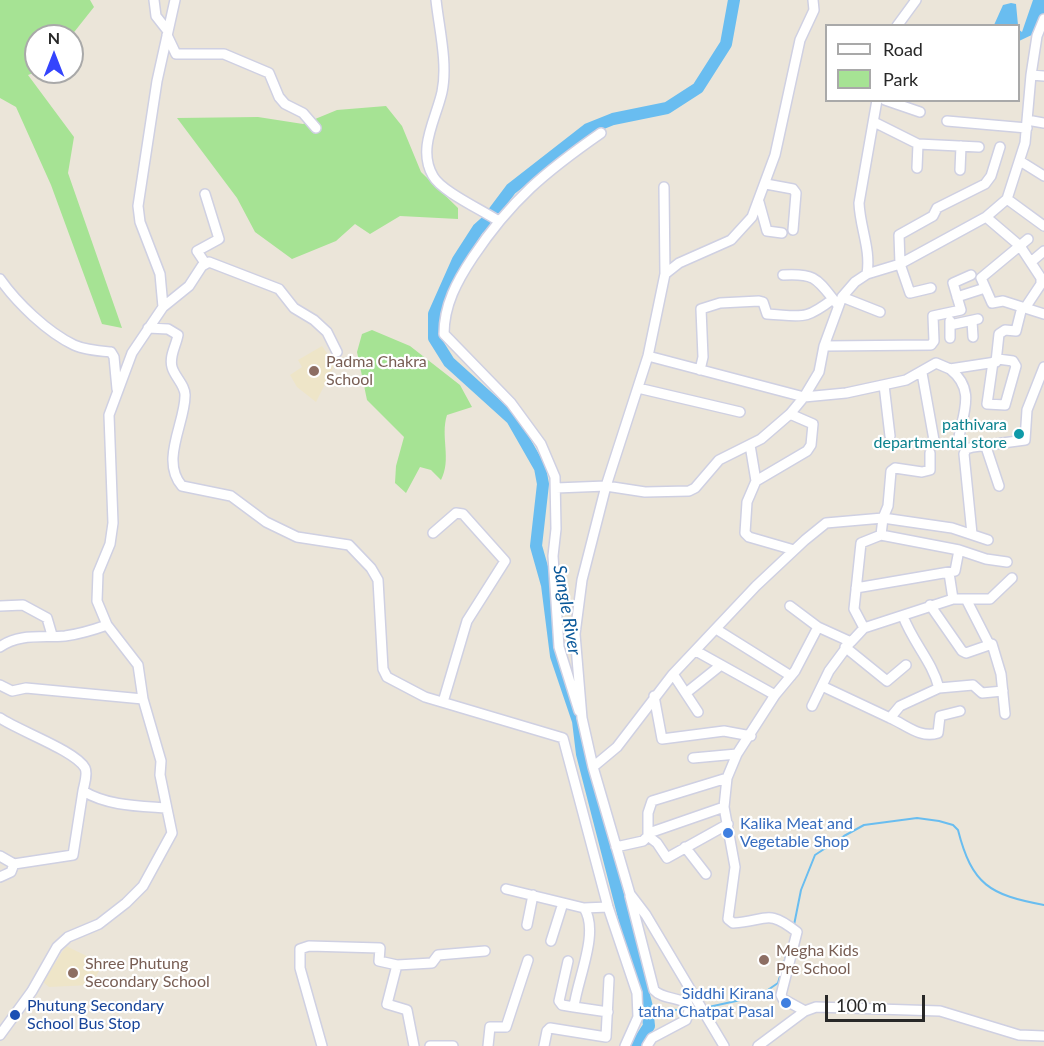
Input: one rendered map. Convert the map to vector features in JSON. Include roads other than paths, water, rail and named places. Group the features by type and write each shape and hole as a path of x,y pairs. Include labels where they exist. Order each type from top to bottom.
{"street":[{"path":"154,0 156,16 167,33 176,54 224,54 269,73 279,98 285,104 303,113 316,129"},
{"path":"163,307 160,274 140,222 138,206 157,81 175,0"},
{"path":"436,0 443,89 429,135 426,153 428,164 438,183 497,220"},
{"path":"665,274 679,263 731,240 742,230 759,202 775,154 800,40 814,10 813,0"},
{"path":"898,24 916,0"},
{"path":"700,370 703,357 701,309 720,303 759,301 763,302 767,314 812,315 838,301 855,282 867,274 900,264 986,217 1007,199 1020,161 1027,124 1037,36 1043,22"},
{"path":"1031,75 1044,76"},
{"path":"867,274 868,251 860,220 859,203 877,102"},
{"path":"891,102 920,112"},
{"path":"947,121 1044,123"},
{"path":"874,122 918,144 979,147"},
{"path":"582,718 572,694 559,647 553,556 556,529 555,477 541,444 511,403 444,334 444,316 458,280 497,220 552,168 601,133"},
{"path":"916,168 918,144"},
{"path":"960,170 961,146"},
{"path":"931,288 910,293 900,264 899,235 933,216 937,208 981,187 991,176 1000,147"},
{"path":"1020,161 1044,176"},
{"path":"766,184 793,189 796,193 793,230"},
{"path":"647,1046 652,1038 686,1020 689,1011 688,1004 658,994 654,990 630,894 593,767 582,718 575,634 582,580 606,486 648,356 665,274 664,187"},
{"path":"205,194 219,239 197,250 206,263 215,264 279,289 294,308 314,320 327,332 337,352"},
{"path":"1007,199 1044,226"},
{"path":"759,202 767,231 782,233"},
{"path":"950,369 995,361 1013,361 1016,366 1005,405 987,404 995,361 999,334 1005,330 1016,331 1023,308 1042,281 1031,262 1024,242 986,217"},
{"path":"1024,242 981,278 992,303 1003,301 1044,314"},
{"path":"1031,262 1044,251"},
{"path":"0,1035 57,947 68,937 99,924 143,886 172,833 160,775 160,761 143,699 138,664 107,625 100,612 97,592 98,573 110,544 112,523 108,434 109,415 117,389 132,353 148,328 163,307 189,286 206,263"},
{"path":"783,274 808,274 838,301 880,312"},
{"path":"824,346 931,345 934,341 933,316 961,310 953,284 971,275"},
{"path":"0,279 11,293 54,332 73,344 111,352 114,357 117,389"},
{"path":"957,297 985,288"},
{"path":"556,488 606,486 664,493 689,491 695,488 719,460 761,439 790,414 804,397 819,372 824,346 838,301"},
{"path":"950,312 950,338"},
{"path":"950,325 975,320 973,337"},
{"path":"148,328 168,328 178,335 171,359 171,365 185,396 175,443 178,482 192,490 231,496 266,522 297,537 343,542 350,545 371,568 378,580 384,674 425,697 563,738 608,907 637,993 638,1017 625,1046"},
{"path":"648,356 804,397 824,396 884,385 922,373 936,363 950,369 960,378 966,398 958,437"},
{"path":"972,534 964,454 966,449 1025,440 1027,410 1044,367"},
{"path":"922,373 934,440"},
{"path":"884,385 890,436"},
{"path":"638,388 740,412"},
{"path":"756,481 807,451 811,445 813,424 790,414"},
{"path":"750,445 756,481 747,502 745,533 749,537 794,550"},
{"path":"986,447 999,486"},
{"path":"881,536 883,518 888,506 891,471 895,468 922,472 930,470 930,453"},
{"path":"433,534 456,513 463,514 505,561 467,621 443,702"},
{"path":"593,767 617,747 673,674 794,550 826,523 883,518 952,528 988,540"},
{"path":"864,628 854,609 861,543 881,536 959,550 986,559 1007,562"},
{"path":"856,588 955,571 959,550"},
{"path":"949,573 953,599"},
{"path":"812,706 848,645 864,628 953,599 990,599 1012,578"},
{"path":"966,599 997,656 1005,714"},
{"path":"0,606 24,605 47,618 52,635"},
{"path":"930,605 962,651 966,653 989,644"},
{"path":"790,606 848,645 887,681 906,665"},
{"path":"903,616 917,648 934,669 939,688"},
{"path":"0,647 13,640 90,631 107,625"},
{"path":"805,1011 783,999 782,995 798,932 783,920 772,916 734,923 728,919 735,867 724,807 727,778 737,754 751,736 775,695 792,676 819,627"},
{"path":"716,629 792,676"},
{"path":"696,651 775,695"},
{"path":"686,693 721,665"},
{"path":"673,674 698,712"},
{"path":"0,685 12,691 26,688 143,699"},
{"path":"890,718 900,706 939,688 973,685 982,693 1003,691"},
{"path":"822,686 918,733 934,735 938,733 940,716 960,711"},
{"path":"654,696 662,739 724,731 751,736"},
{"path":"0,718 15,728 57,747 82,765 86,774 73,855 14,864 0,856"},
{"path":"693,759 737,754"},
{"path":"727,778 652,801 648,813 649,834 667,858 728,824"},
{"path":"83,791 95,798 120,804 166,808"},
{"path":"616,847 643,841 649,834 724,807"},
{"path":"685,847 706,874"},
{"path":"0,877 11,872 14,864"},
{"path":"506,889 584,908 608,907"},
{"path":"630,894 723,1044"},
{"path":"526,925 533,895"},
{"path":"551,941 563,903"},
{"path":"574,1007 587,951 589,920 584,908"},
{"path":"322,1046 300,968 300,950 309,946 380,948 379,961 397,965 432,963 438,955 485,951"},
{"path":"488,1046 490,1027 506,1027 528,960"},
{"path":"568,961 559,1001 562,1005 608,1012"},
{"path":"397,965 387,1004 406,1010 414,1046"},
{"path":"544,1046 547,1030 550,1028 606,1037 609,979"},
{"path":"758,1046 805,1011 816,1007 940,1011 1019,1035 1044,1036"},
{"path":"430,1046 453,1046"}],"water":[{"path":"1033,0 1044,0 1044,35 1038,32 1020,41 1020,30 1022,32"},
{"path":"1016,4 1018,24 994,24 1003,5"}],"waterway":[{"name":"Sangle River","path":"493,213 511,189 588,129 613,119 667,108 698,88 726,44 734,0"},
{"name":"Sangle River","path":"488,220 478,229 458,260 434,314 434,338 449,362 512,419 540,468 543,484 536,546 547,585 556,656 578,721 582,754 647,1007 649,1026 636,1046"},
{"path":"794,925 801,890 815,855 864,825 917,818 953,825 958,830 970,864 986,884 1010,897 1044,905"},
{"path":"704,1008 759,996 778,983 786,956"},
{"path":"647,1007 686,1011"}],"place":[{"name":"Padma Chakra School","path":"314,371"},
{"name":"pathivara departmental store","path":"1019,434"},
{"name":"Kalika Meat and Vegetable Shop","path":"728,833"},
{"name":"Megha Kids Pre School","path":"764,960"},
{"name":"Shree Phutung Secondary School","path":"73,973"},
{"name":"Siddhi Kirana tatha Chatpat Pasal","path":"786,1003"},
{"name":"Phutung Secondary School Bus Stop","path":"15,1015"}]}
